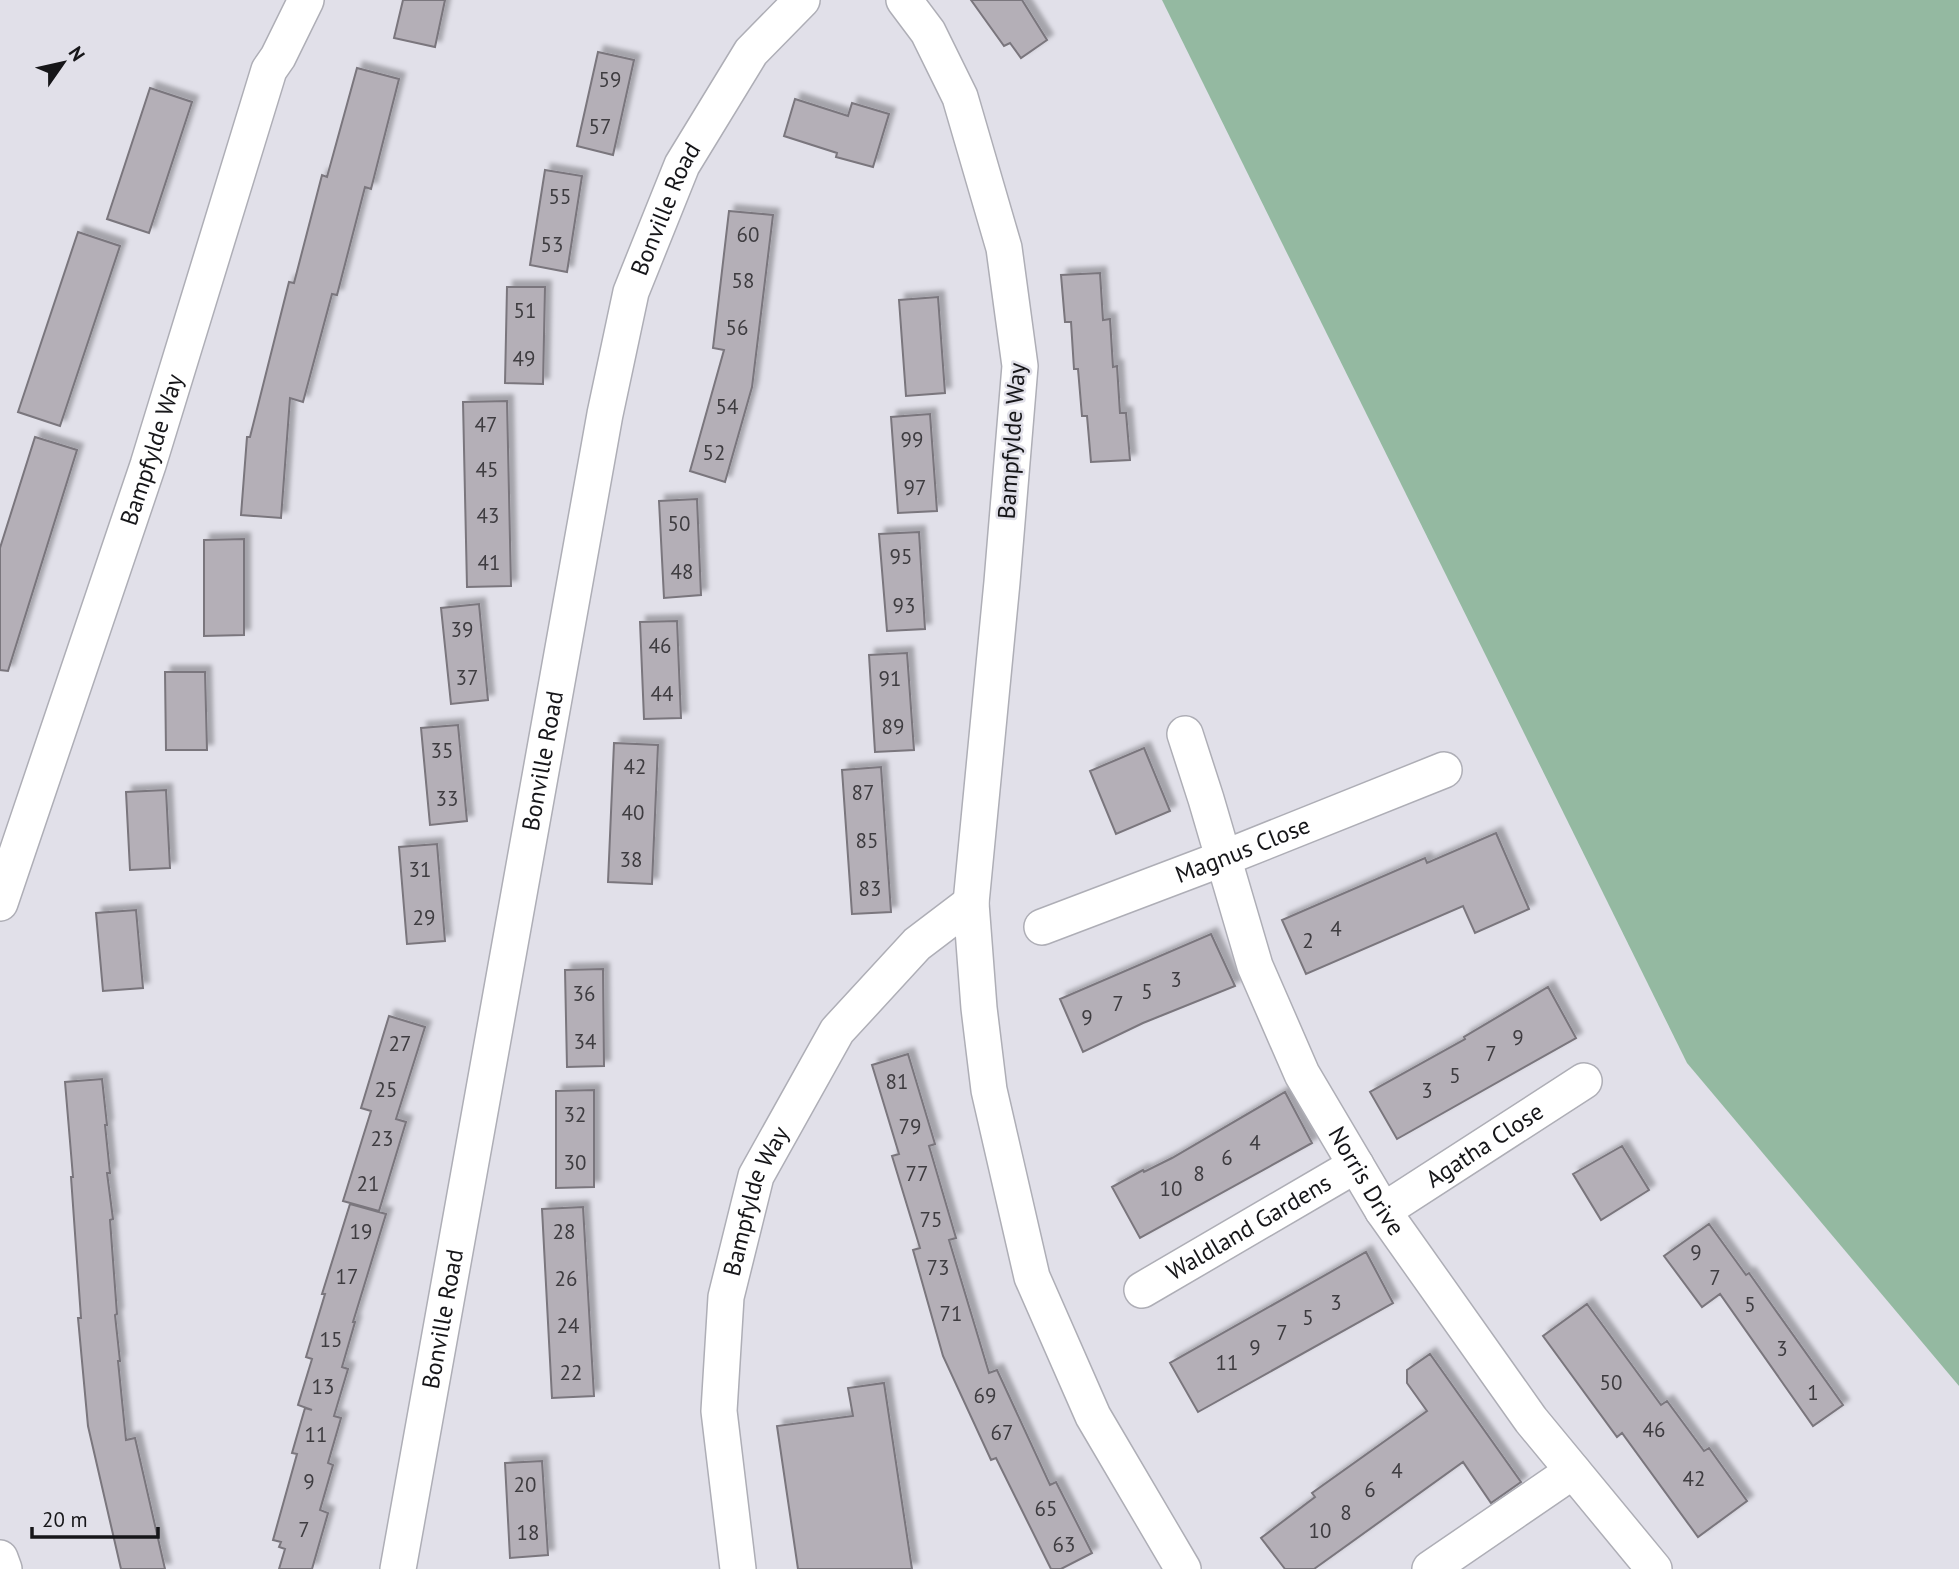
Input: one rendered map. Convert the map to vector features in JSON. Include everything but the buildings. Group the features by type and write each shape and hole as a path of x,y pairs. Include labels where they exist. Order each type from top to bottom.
{"street":[{"name":"Bampfylde Way","path":"0,903 148,465 269,70 306,0"},
{"name":"Bonville Road","path":"398,1569 605,414 631,292 682,165 751,52 802,0"},
{"name":"Bampfylde Way","path":"904,0 928,32 960,97 1004,248 1020,366 971,903 989,1090 1031,1277 1093,1416 1183,1569"},
{"name":"Norris Drive","path":"1185,734 1260,978 1302,1074 1383,1210 1531,1420 1654,1569"},
{"name":"Magnus Close","path":"1042,927 1444,770"},
{"name":"Bampfylde Way","path":"738,1569 719,1411 726,1297 756,1176 836,1031 917,944 971,903"},
{"name":"Agatha Close","path":"1383,1210 1584,1081"},
{"name":"Waldland Gardens","path":"1142,1290 1356,1165"},
{"path":"1430,1569 1573,1471"},
{"path":"0,1558 4,1569"}],"green space":[{"path":"1162,0 1959,0 1959,1386 1687,1063"}]}
